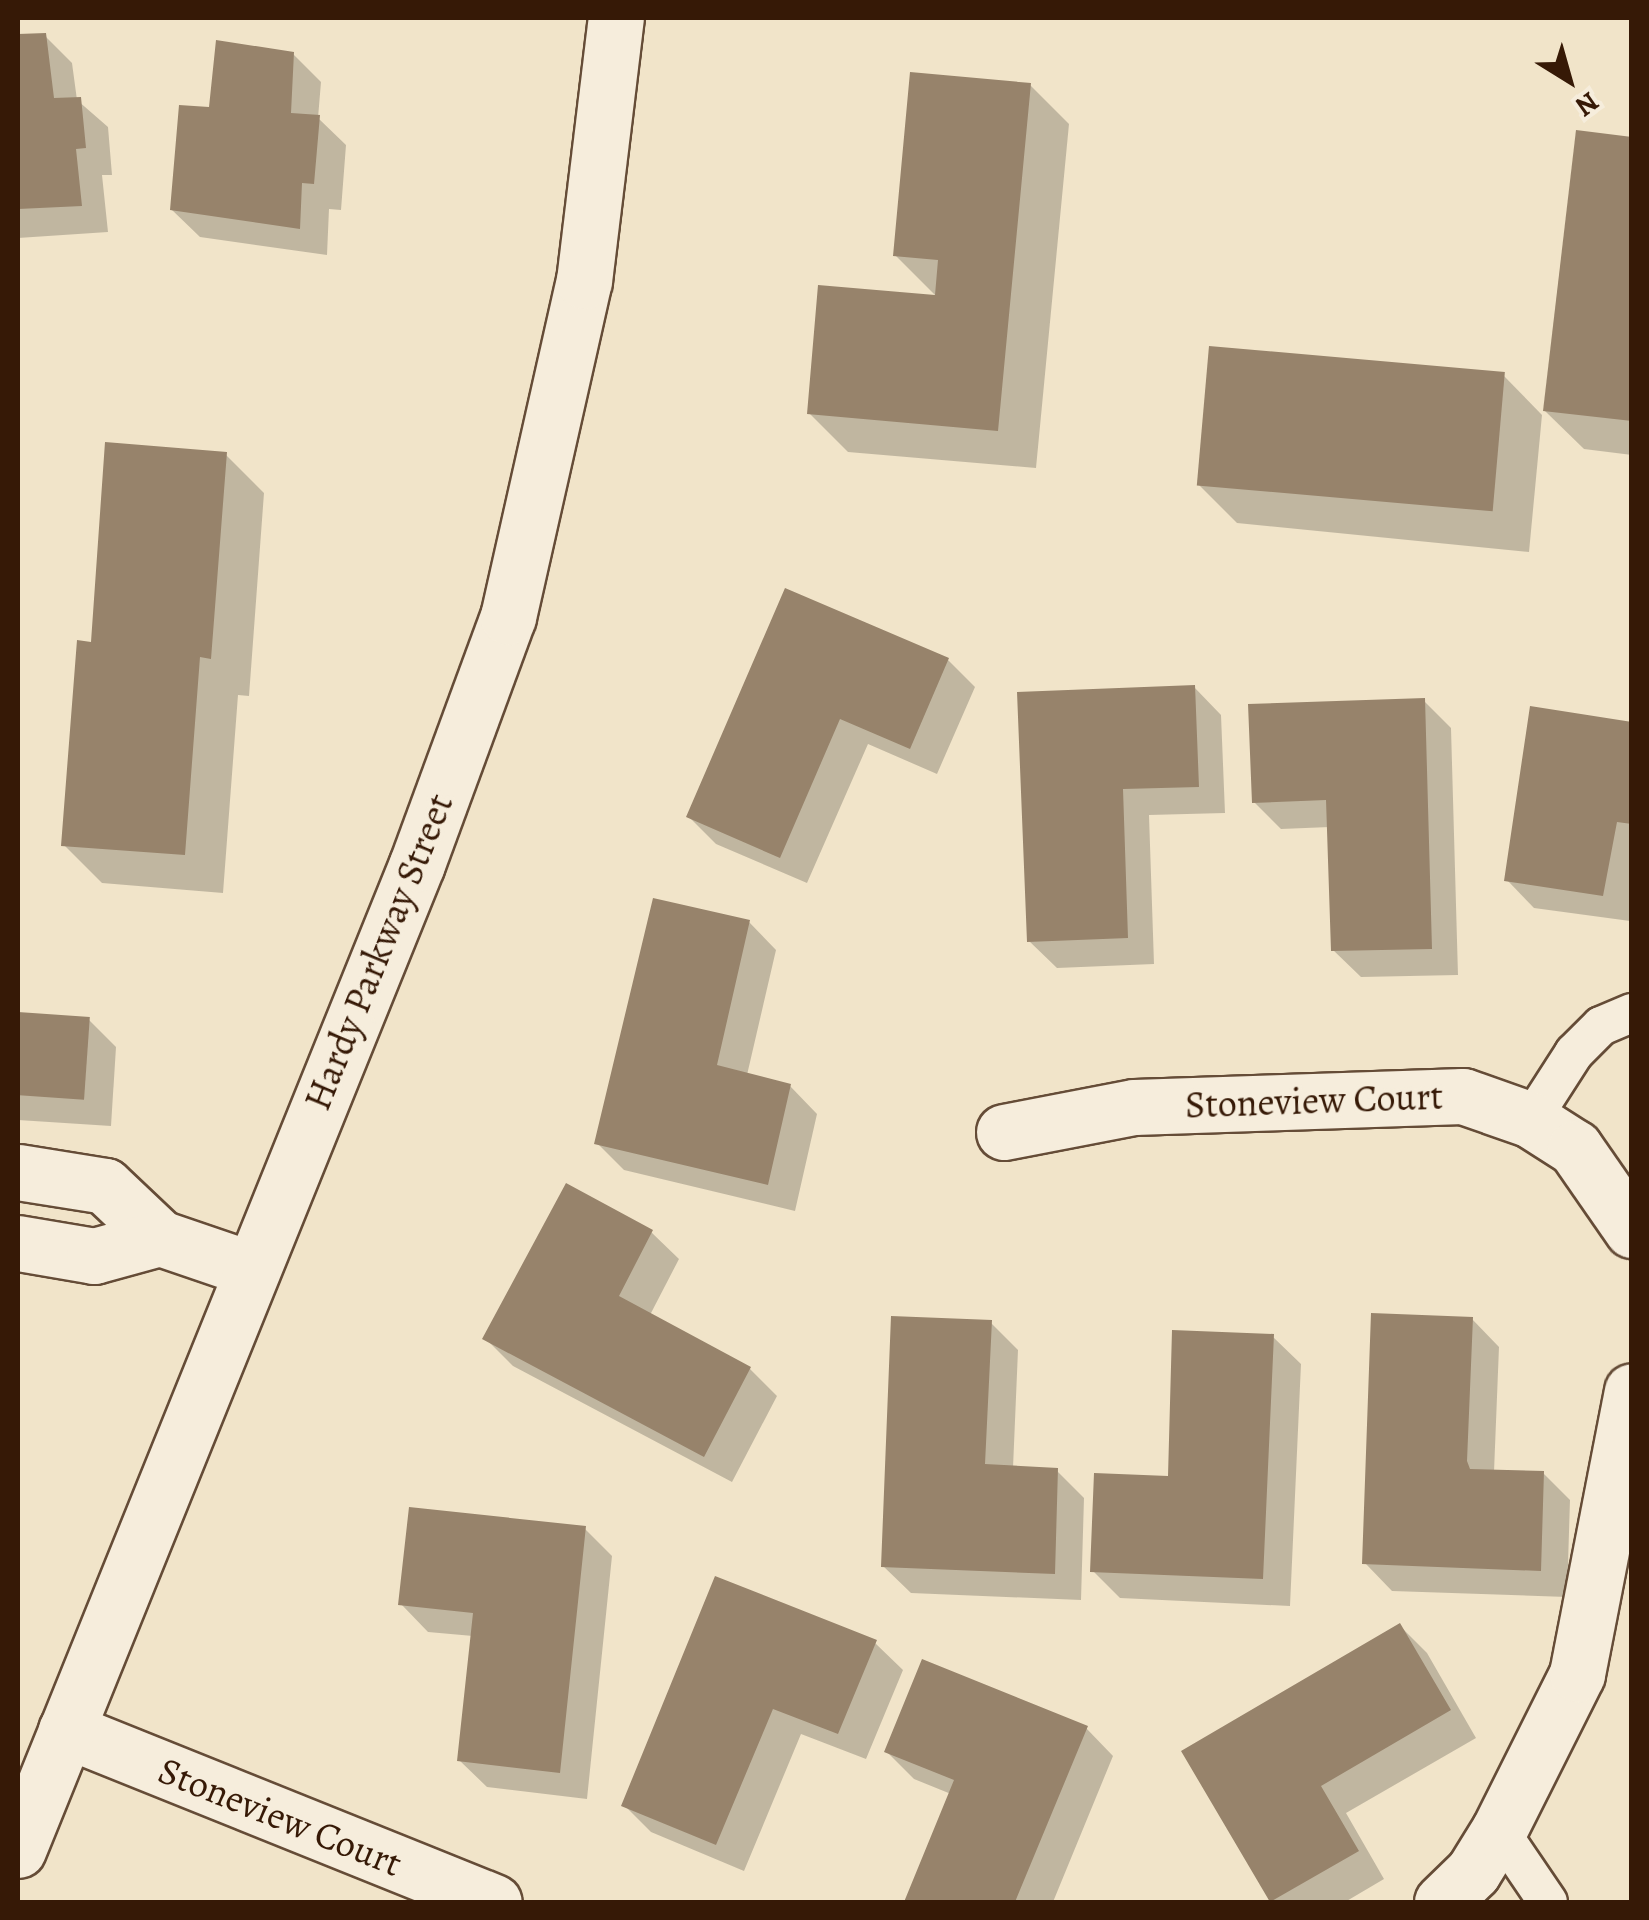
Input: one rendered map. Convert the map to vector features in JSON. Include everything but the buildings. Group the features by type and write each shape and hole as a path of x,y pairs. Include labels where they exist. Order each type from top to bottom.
{"street":[{"name":"Hardy Parkway Street","path":"18,1850 417,864 508,617 584,281 616,18"},
{"name":"Stoneview Court","path":"1004,1132 1134,1107 1463,1096 1531,1120 1575,1148 1632,1230"},
{"path":"18,1172 104,1186 160,1238 251,1269"},
{"path":"18,1242 94,1256 160,1238"},
{"path":"1442,1902 1472,1872 1499,1830 1577,1674 1632,1391"},
{"name":"Stoneview Court","path":"66,1730 494,1902"}],"lane":[{"path":"1531,1120 1574,1052 1600,1026 1632,1013"},
{"path":"1499,1830 1548,1902"}]}
